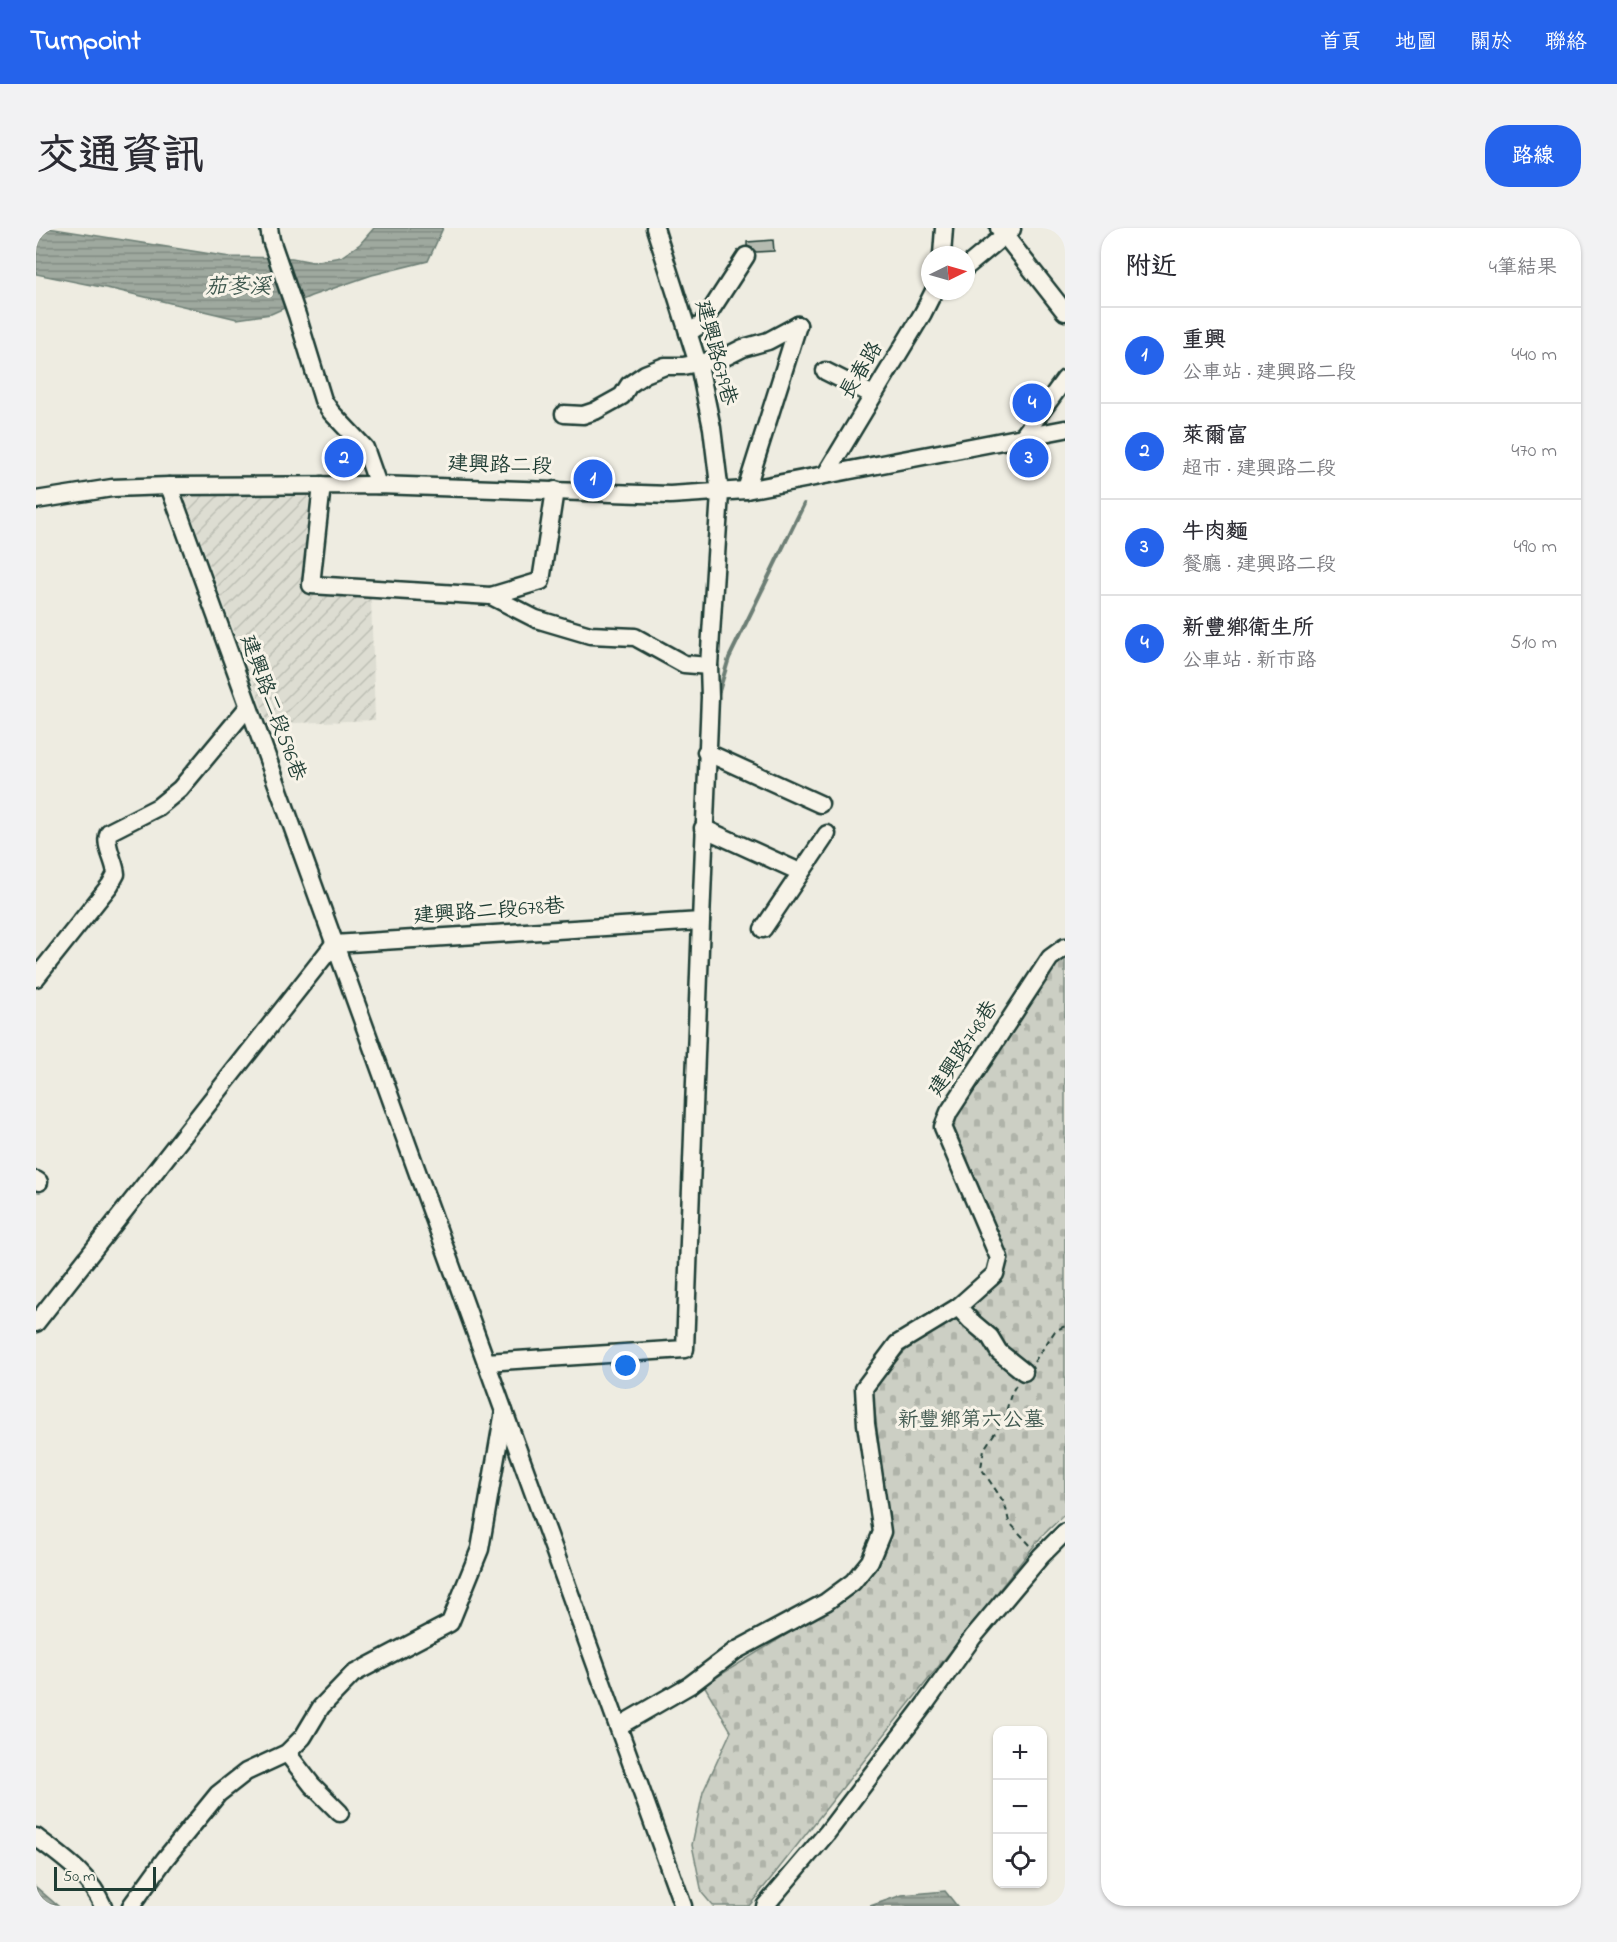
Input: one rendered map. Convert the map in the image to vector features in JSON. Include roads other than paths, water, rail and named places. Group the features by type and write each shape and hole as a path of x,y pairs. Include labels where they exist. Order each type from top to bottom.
{"street":[{"name":"建興路679巷","path":"655,228 697,363 712,428 720,493"},
{"path":"943,246 944,228"},
{"path":"975,258 1005,230 1065,312"},
{"path":"270,234 324,400 331,412 365,448 378,485"},
{"path":"688,333 702,324 746,256"},
{"name":"長春路","path":"826,474 930,300"},
{"path":"564,414 583,415 595,411 622,396 629,385 645,374 665,366 682,366 723,358 743,348 768,341 798,325 746,490"},
{"path":"825,371 873,395"},
{"path":"1024,435 1065,379"},
{"name":"建興路二段","path":"36,500 112,488 168,486 378,485 670,495 720,493 1065,429"},
{"path":"322,485 311,585 491,596 541,581 555,490"},
{"name":"建興路二段596巷","path":"168,486 683,1906"},
{"path":"486,1362 685,1349 706,752 710,697 709,666 720,493"},
{"path":"491,596 536,619 590,635 635,637 684,664 709,666"},
{"path":"36,978 110,885 116,874 106,836 109,832 169,800 248,707"},
{"path":"706,752 820,804"},
{"path":"704,828 800,872"},
{"path":"763,929 827,834"},
{"name":"建興路二段678巷","path":"334,944 701,921"},
{"path":"36,1323 334,944"},
{"name":"建興路748巷","path":"958,1307 995,1274 999,1258 943,1126 949,1112 1050,958 1065,947"},
{"path":"619,1726 690,1685 735,1651 826,1602 852,1582 870,1561 882,1532 866,1424 864,1388 897,1344 958,1307 971,1322 990,1337 999,1352 1024,1372"},
{"path":"131,1906 165,1859 218,1794 246,1772 288,1753 303,1737 321,1707 353,1674 450,1623 480,1549 504,1409"},
{"path":"765,1906 827,1833 973,1637 1041,1556 1065,1532"},
{"path":"288,1753 312,1785 340,1813"},
{"path":"36,1837 81,1873 96,1890 103,1906"}],"water":[{"name":"茄苳溪","path":"36,228 230,257 292,258 313,262 341,257 360,244 374,228 443,228 428,261 372,275 311,296 271,314 237,319 116,290 36,274"},
{"path":"36,1887 58,1906 36,1906"},
{"path":"945,1891 957,1906 870,1906 902,1895"}],"waterway":[{"path":"717,698 729,658 804,504"}],"place":[{"name":"新豐鄉衛生所","path":"1032,403"},
{"name":"萊爾富","path":"344,458"},
{"name":"牛肉麵","path":"1029,458"},
{"name":"重興","path":"593,479"}],"park label":[{"name":"新豐鄉第六公墓","path":"971,1421"}]}
